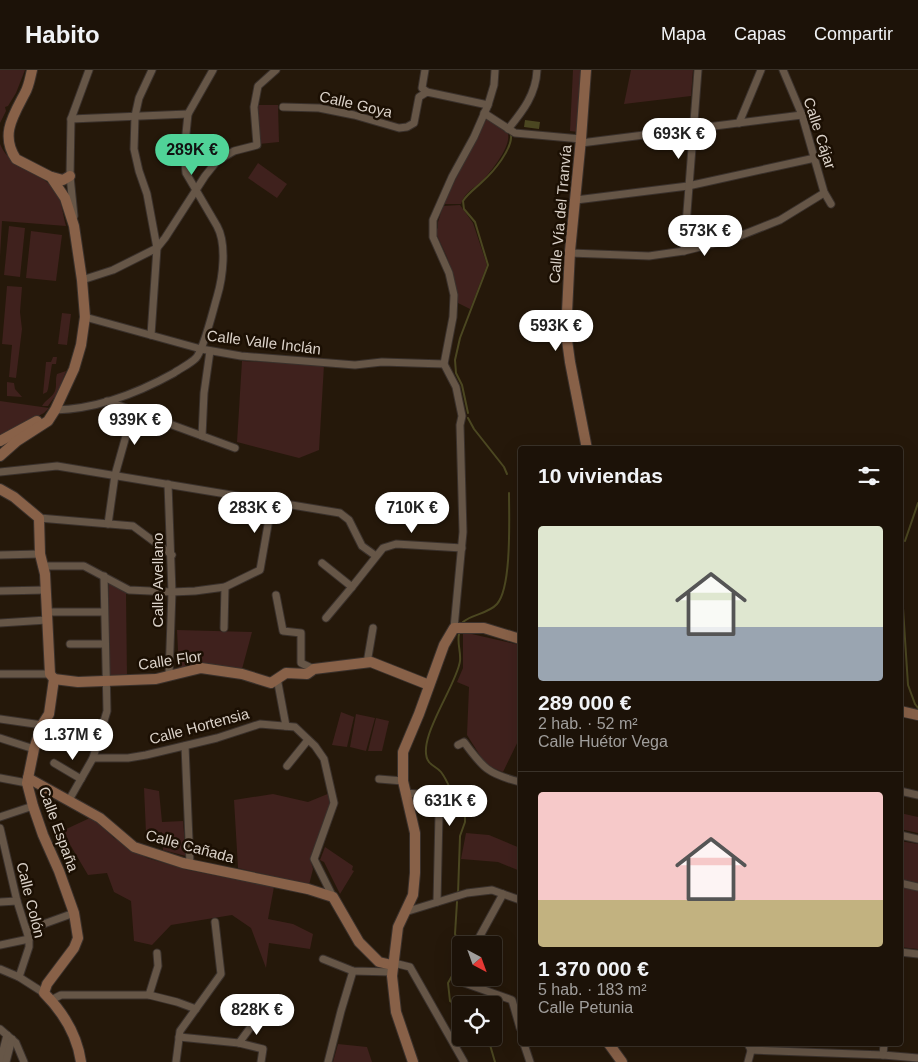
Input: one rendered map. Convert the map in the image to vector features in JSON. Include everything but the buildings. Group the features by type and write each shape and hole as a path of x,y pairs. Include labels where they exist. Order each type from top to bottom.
{"street":[{"path":"32,70 26,91 6,123 4,140 8,150 16,159 51,177 62,180 70,176"},
{"path":"0,456 17,441 48,421 74,369 81,345 85,318 70,176 71,119 89,70"},
{"path":"151,335 156,248 147,194 134,150 135,116 139,98 152,70"},
{"path":"0,441 55,410 73,410 106,401 156,383 197,357 222,280 222,241 221,233 186,173 184,153 188,114 213,70"},
{"path":"82,280 113,270 156,248 165,238 217,161 234,151 257,145 254,107 258,86 276,70"},
{"path":"425,70 422,88 427,92 488,105"},
{"path":"413,1062 396,1012 392,968 398,927 413,895 415,865 415,833 403,782 403,752 444,645 454,628 463,532 460,425 462,416 456,387 444,364 453,317 454,295 449,273 433,237 433,220 488,105 494,85 495,70"},
{"path":"508,129 529,101 535,87 537,70"},
{"name":"Calle Vía del Tranvía","path":"586,70 570,251 566,332 586,446"},
{"path":"684,249 698,70"},
{"path":"739,123 761,70"},
{"name":"Calle Cájar","path":"783,70 802,115 824,192 832,204"},
{"name":"Calle Goya","path":"283,107 319,108 354,115 399,128 407,127 414,123 419,97 427,92"},
{"path":"484,113 519,134 581,141 802,115"},
{"path":"71,119 188,114"},
{"path":"576,200 688,186 815,158"},
{"path":"51,177 65,198 74,226"},
{"path":"570,251 649,252 684,249 732,235 780,216 824,192"},
{"name":"Calle Valle Inclán","path":"85,318 201,349 241,356 355,365 382,362 444,364"},
{"path":"202,436 204,393 210,351"},
{"path":"106,401 235,448"},
{"path":"108,524 115,475 133,411"},
{"path":"0,472 57,466 340,513 349,520 362,546 376,556"},
{"name":"Calle Avellano","path":"168,484 172,555 169,675"},
{"path":"0,489 14,497 39,518 133,526 172,555"},
{"path":"42,566 84,566 129,590 172,592 225,587 260,570 272,502"},
{"name":"Calle España","path":"39,518 40,554 45,574 52,676 49,714 42,725 34,749 27,781 32,806 74,913 78,938 74,948 47,984 47,996"},
{"path":"326,618 383,548 396,544 462,548"},
{"path":"0,555 40,554"},
{"path":"322,563 352,587"},
{"path":"70,800 92,758 107,712 104,576"},
{"path":"224,628 225,587"},
{"path":"0,591 46,590"},
{"path":"276,595 283,631 301,632 301,663 314,669"},
{"path":"0,623 47,616 104,612"},
{"path":"367,662 373,628"},
{"path":"454,628 484,628 518,638"},
{"path":"70,644 104,644"},
{"name":"Calle Flor","path":"52,676 78,682 156,679 201,668 242,674 271,683 286,673 307,674 314,669 371,662 429,685"},
{"path":"0,674 52,676"},
{"path":"278,678 286,726"},
{"path":"903,712 918,715"},
{"path":"0,719 42,725"},
{"name":"Calle Hortensia","path":"92,758 128,758 217,738 260,724 295,727 324,759 334,803 314,859 333,897"},
{"path":"0,738 34,749"},
{"path":"287,766 308,740"},
{"path":"458,745 464,742 486,770 518,781"},
{"path":"184,746 190,864"},
{"path":"54,763 81,779"},
{"path":"0,778 27,781"},
{"path":"379,779 403,782"},
{"name":"Calle Cañada","path":"27,781 70,800 100,818 134,847 190,864 308,889 333,897"},
{"path":"903,792 918,795"},
{"path":"405,793 430,795 439,814 437,902"},
{"path":"0,817 32,806"},
{"name":"Calle Colón","path":"0,828 17,901 29,939 29,947 19,977"},
{"path":"903,836 918,839"},
{"path":"903,884 918,887"},
{"path":"405,912 467,893 492,890 518,899"},
{"path":"480,936 503,894"},
{"path":"333,897 359,942 379,962 392,968"},
{"path":"0,902 17,901"},
{"path":"27,930 74,913"},
{"path":"176,1062 180,1031 221,974 215,922"},
{"path":"0,945 29,939"},
{"path":"903,952 918,954"},
{"path":"149,996 158,966 157,953"},
{"path":"323,959 353,972 392,968 398,964 410,967 464,1062"},
{"path":"0,969 19,977 47,996 69,1024 78,1046 80,1062"},
{"path":"328,1062 353,972"},
{"path":"473,986 512,1000 518,1021"},
{"path":"47,996 149,996 177,1002 196,1010"},
{"path":"239,1043 258,1017"},
{"path":"0,1029 16,1043 24,1062"},
{"path":"0,1062 10,1037"},
{"path":"6,1062 10,1037"},
{"path":"179,1037 239,1043 263,1049 261,1062"},
{"path":"525,1046 530,1062"},
{"path":"610,1046 622,1062"},
{"path":"748,1062 750,1046 918,1058"},
{"path":"883,1055 884,1046"}],"shaded area":[{"path":"0,70 25,70 16,93 8,106 5,107 6,111 0,123"},
{"path":"573,70 581,70 578,132 570,131"},
{"path":"631,70 693,70 691,96 624,104"},
{"path":"258,105 278,105 279,142 259,144"},
{"path":"487,118 508,134 506,146 500,159 482,181 467,194 461,204 443,204"},
{"path":"525,120 540,122 539,129 524,127"},
{"path":"0,144 12,160 50,184 58,196 66,226 2,221 0,257"},
{"path":"258,163 287,184 277,198 248,178"},
{"path":"460,205 473,223 487,265 470,309 458,303 455,284 447,257 435,231 438,228 443,206"},
{"path":"9,226 25,228 20,277 4,275"},
{"path":"31,231 62,235 56,281 26,278"},
{"path":"7,286 22,287 20,312 22,329 16,378 9,377 12,345 2,344"},
{"path":"62,313 71,314 67,345 58,344"},
{"path":"53,357 57,357 56,364 52,364 48,389 43,394 46,362 51,362"},
{"path":"242,361 324,365 319,450 299,458 237,442"},
{"path":"66,371 58,392 48,406 42,406 55,391 57,374"},
{"path":"7,382 14,383 15,389 22,397 7,396"},
{"path":"0,401 49,408 44,413 0,436"},
{"path":"109,583 126,593 127,679 109,679"},
{"path":"177,630 252,632 242,669 202,667 179,670"},
{"path":"463,632 518,645 518,741 503,772 486,765 467,735 469,687 457,682 463,668"},
{"path":"341,712 354,717 347,747 332,745"},
{"path":"356,714 375,718 366,751 350,747"},
{"path":"376,718 389,721 382,751 368,751"},
{"path":"144,788 159,791 162,822 183,821 186,856 163,850 162,832 146,833"},
{"path":"330,793 331,805 310,858 313,869 309,885 238,868 234,800 273,794 308,802"},
{"path":"903,814 918,817 918,833 903,830"},
{"path":"92,817 114,838 147,858 188,870 274,887 268,919 293,924 313,934 310,949 269,943 266,968 251,928 232,915 171,925 152,945 134,941 131,901 114,892 107,873 88,875 62,831"},
{"path":"466,833 489,835 518,847 518,870 498,862 461,859"},
{"path":"903,842 918,844 918,883 903,880"},
{"path":"325,847 353,866 352,870 354,871 340,894 324,862 320,860"},
{"path":"903,888 918,891 918,949 903,947"},
{"path":"338,1044 367,1047 372,1062 333,1062"}],"waterway":[{"path":"468,413 462,385 456,373 455,360 460,338 488,265 475,222 464,209 463,201 502,160 509,146 511,134"},
{"path":"468,418 474,429 504,467 507,474"},
{"path":"463,622 493,607 502,595 509,551 509,493"},
{"path":"905,541 918,503"},
{"path":"903,608 908,685 918,708"},
{"path":"458,894 460,836 465,822 465,812 457,803 441,772 429,762 426,753 431,728 460,661 459,634"},
{"path":"456,936 457,902"},
{"path":"452,976 448,983 450,1001 452,1002"},
{"path":"490,1046 495,1062"}]}
